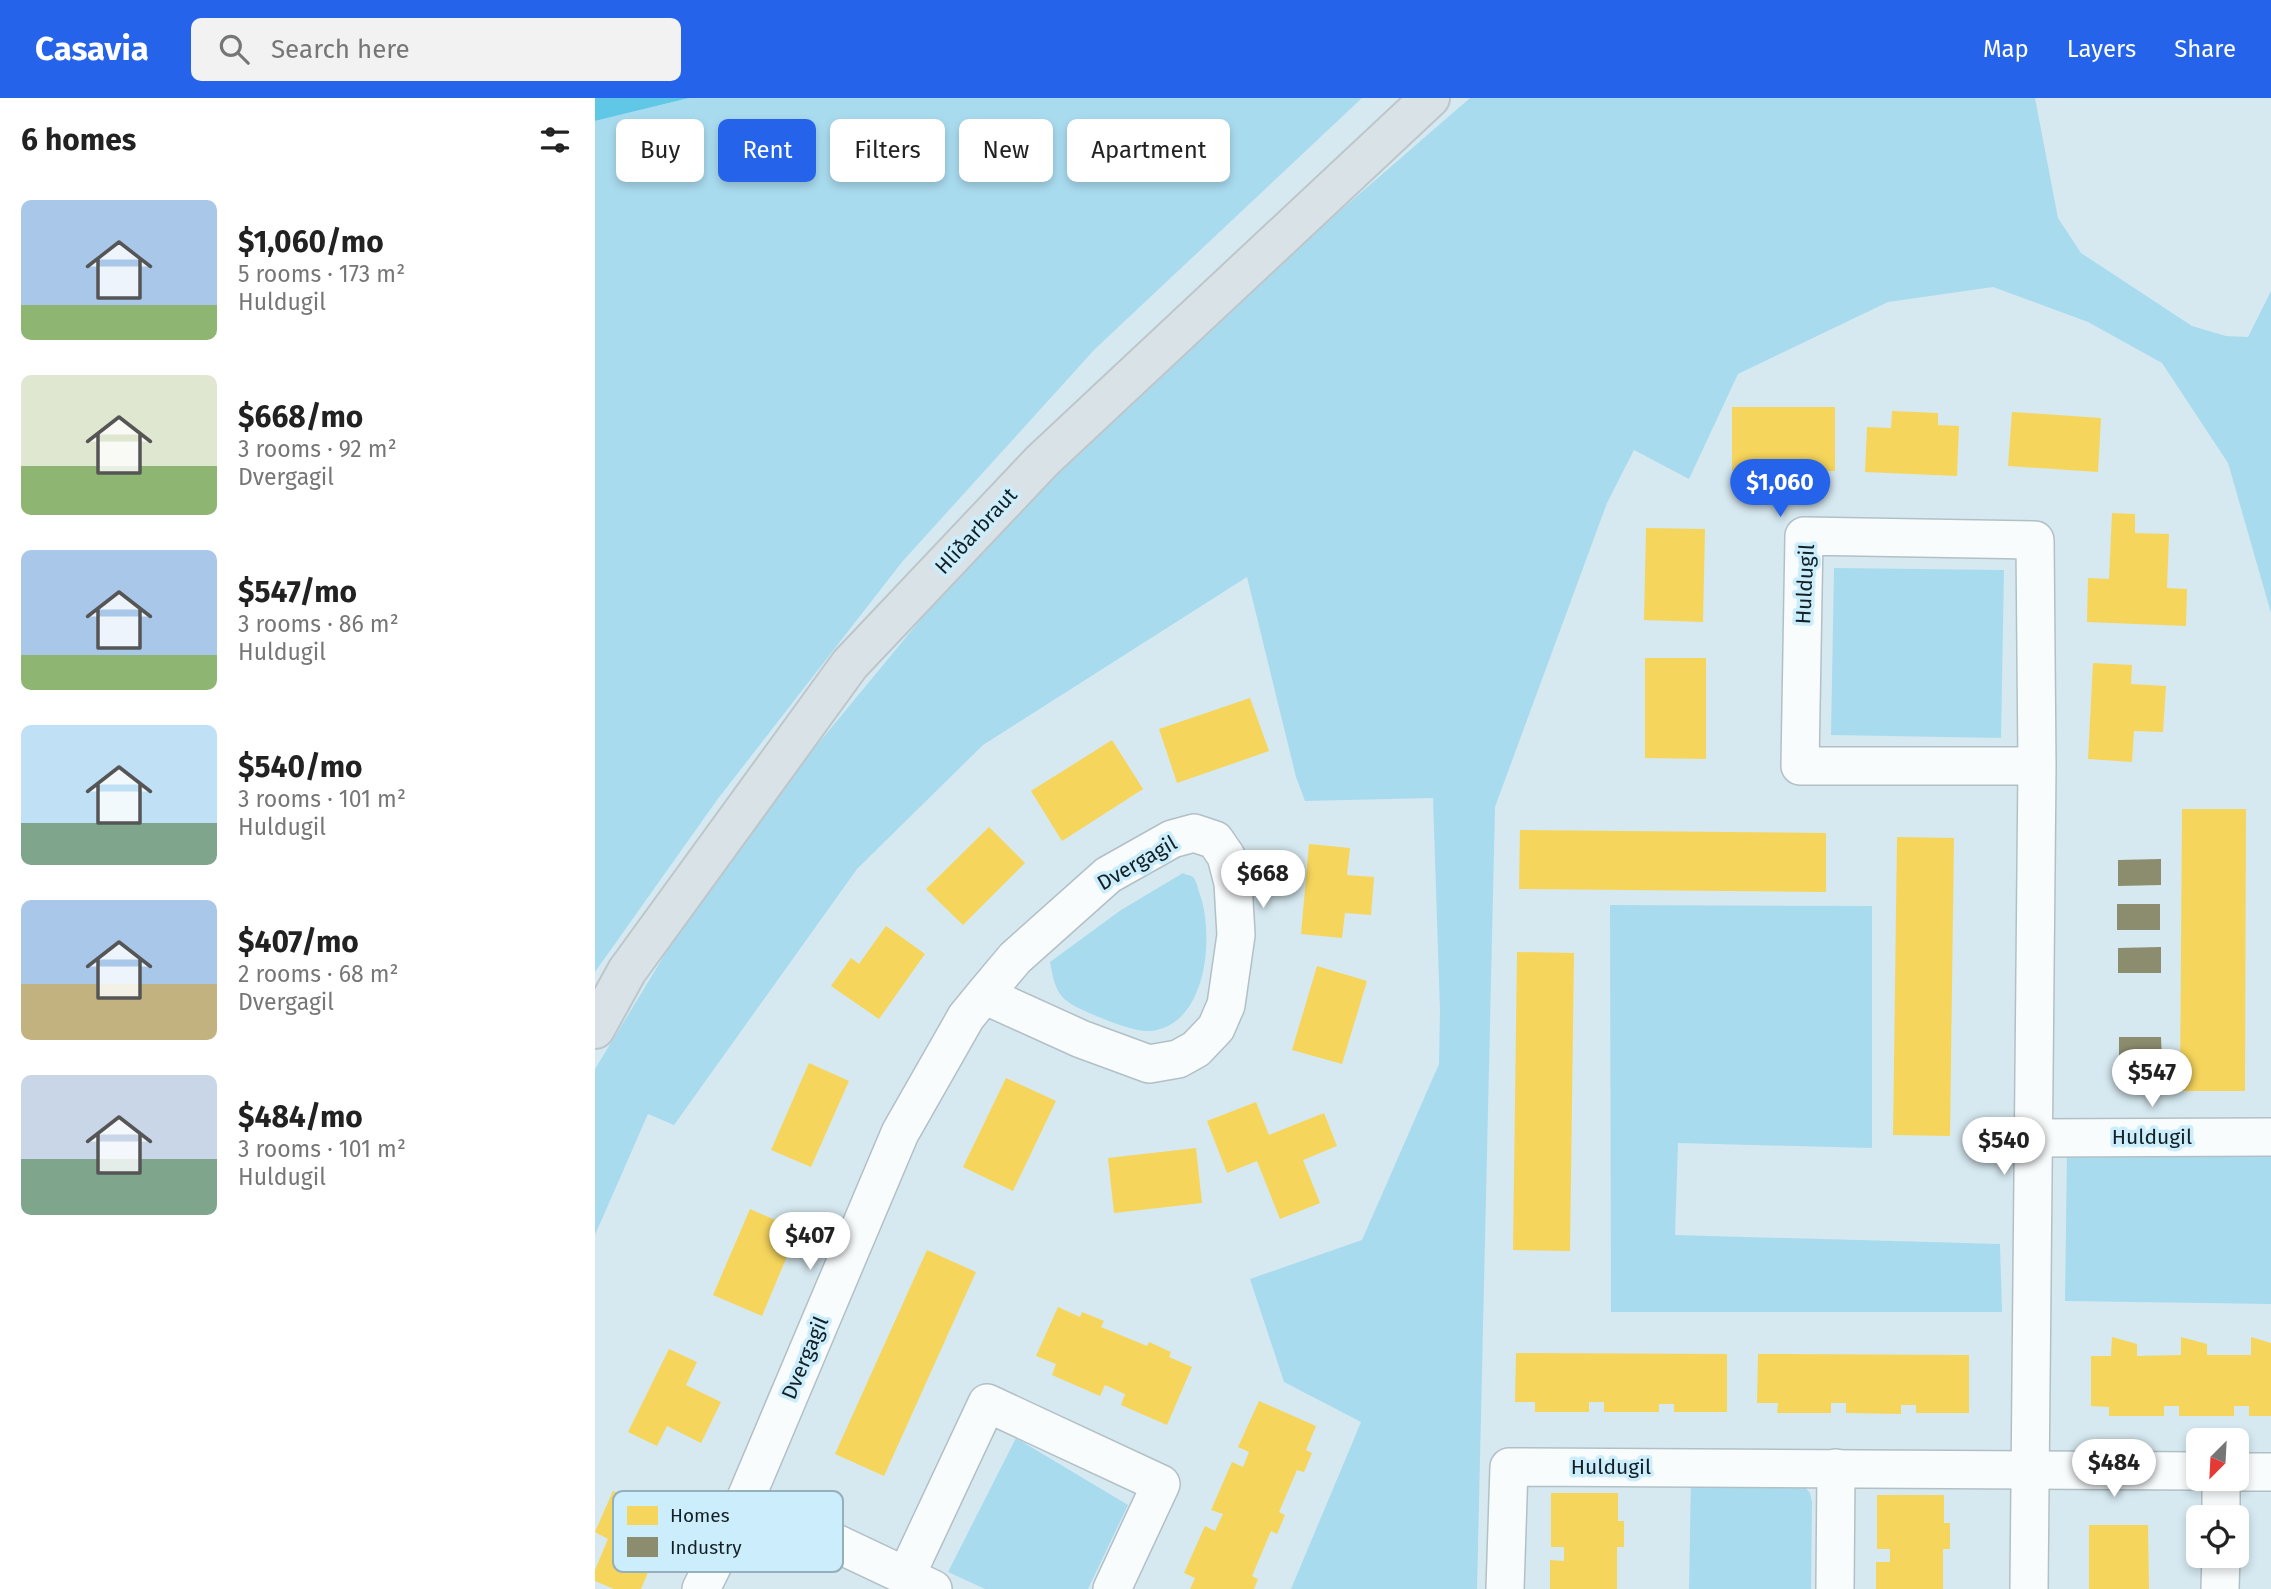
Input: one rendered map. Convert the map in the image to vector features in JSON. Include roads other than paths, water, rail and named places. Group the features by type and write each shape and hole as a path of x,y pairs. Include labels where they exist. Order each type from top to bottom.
{"main road":[{"name":"Hlíðarbraut","path":"595,1028 627,971 851,664 1042,461 1430,98"}],"street":[{"name":"Huldugil","path":"2029,1589 2036,766 2035,540 1804,536 1800,766 2036,766"},
{"name":"Dvergagil","path":"749,1491 900,1133 966,1017 983,995 1015,958 1108,875 1172,839 1193,833 1215,840 1226,856 1233,883 1235,935 1226,1005 1216,1028 1196,1049 1178,1059 1149,1064 1091,1043 983,995"},
{"name":"Huldugil","path":"2033,1138 2271,1136"},
{"path":"843,1547 919,1583 987,1403 1161,1484 1112,1589"},
{"name":"Huldugil","path":"1505,1589 1509,1467 2186,1471"},
{"path":"1835,1589 1836,1468"},
{"path":"2249,1472 2271,1472"},
{"path":"2220,1589 2221,1568"},
{"name":"Dvergagil","path":"701,1589 709,1572"}],"water":[{"path":"595,98 689,98 595,121"}]}
